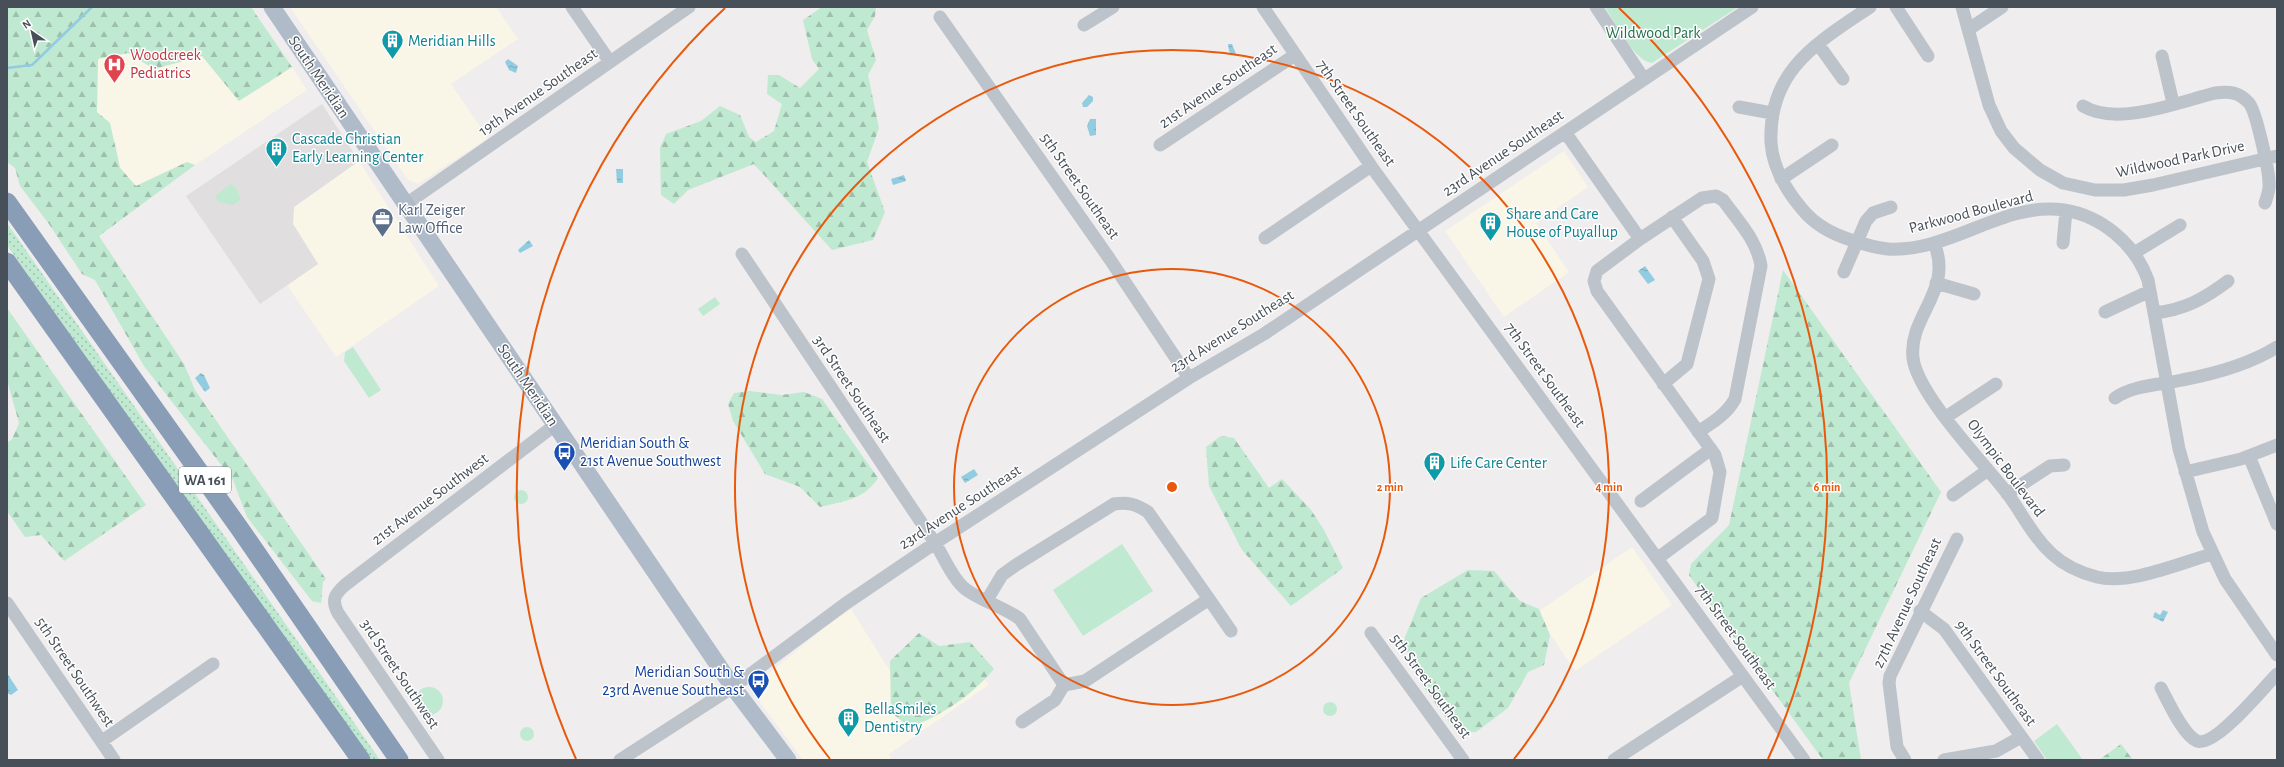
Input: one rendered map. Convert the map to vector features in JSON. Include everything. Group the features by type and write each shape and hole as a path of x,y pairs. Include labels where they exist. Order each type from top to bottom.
{"highway":[{"name":"WA 161","path":"7,202 240,529 399,760"},
{"name":"WA 161","path":"7,262 361,760"}],"main road":[{"name":"South Meridian","path":"272,7 733,687 788,760"}],"street":[{"path":"572,7 610,62"},
{"name":"19th Avenue Southeast","path":"406,204 689,7"},
{"path":"1084,25 1113,7"},
{"name":"7th Street Southeast","path":"1263,7 1371,166 1804,760"},
{"path":"1596,7 1644,79"},
{"name":"23rd Avenue Southeast","path":"620,760 733,687 845,604 935,543 1189,378 1264,334 1752,7"},
{"name":"Parkwood Boulevard","path":"1870,7 1800,58 1787,77 1772,113 1772,154 1781,179 1798,204 1814,221 1825,229 1857,242 1890,249 1934,243 2020,213 2036,210 2066,211 2093,219 2104,225 2134,252 2145,270 2185,472 2201,526 2212,554 2234,592 2277,655"},
{"path":"1896,7 1928,56"},
{"name":"Wildwood Park Drive","path":"1962,7 1989,106 2001,131 2022,155 2040,170 2063,183 2095,190 2124,190 2153,185 2271,157"},
{"path":"1969,29 2002,7"},
{"name":"5th Street Southeast","path":"940,16 1106,254 1189,378"},
{"path":"1818,44 1843,79"},
{"name":"21st Avenue Southeast","path":"1160,145 1295,55"},
{"path":"2162,56 2173,103"},
{"path":"2083,106 2100,113 2124,114 2224,91 2240,95 2251,106 2271,157 2270,183 2265,204"},
{"path":"1739,107 1772,113"},
{"path":"1565,132 1640,238"},
{"path":"1781,179 1832,146"},
{"path":"1265,238 1371,166"},
{"path":"1658,558 1712,518 1720,472 1715,455 1711,449 1698,432 1663,384 1597,291 1594,281 1597,271 1640,238 1702,198 1716,196 1723,200 1753,240 1759,254 1761,266 1735,399 1729,410 1698,432"},
{"path":"1844,272 1869,217 1873,213 1891,207"},
{"path":"2063,243 2066,211"},
{"path":"1663,384 1686,364 1709,279 1703,261 1672,217"},
{"path":"2134,252 2180,225"},
{"name":"Olympic Boulevard","path":"1934,243 1940,262 1935,292 1915,337 1913,358 1926,388 1946,417 2008,494 2033,532 2052,554 2073,568 2098,577 2122,578 2142,574 2212,554"},
{"name":"3rd Street Southeast","path":"742,254 963,587 1020,619 1064,685"},
{"path":"2154,313 2171,311 2188,306 2201,300 2228,281"},
{"path":"1936,282 1974,294"},
{"path":"2105,312 2115,306 2150,291"},
{"path":"2115,398 2130,390 2223,370 2277,347"},
{"path":"1946,417 1996,384"},
{"name":"21st Avenue Southwest","path":"335,606 335,596 345,585 555,425"},
{"path":"2185,472 2250,456 2277,446"},
{"path":"1641,501 1711,449"},
{"path":"2250,456 2277,524"},
{"path":"2008,494 2050,466 2064,465"},
{"path":"1953,495 1988,470"},
{"path":"987,600 1002,575 1016,565 1114,504 1127,502 1137,505 1148,512 1231,631"},
{"name":"27th Avenue Southeast","path":"1905,760 1897,747 1889,683 1892,669 1957,539"},
{"path":"1022,722 1055,700 1064,685 1085,681 1209,599"},
{"name":"5th Street Southwest","path":"7,603 114,760"},
{"name":"3rd Street Southwest","path":"335,606 438,760"},
{"name":"9th Street Southeast","path":"1920,611 1944,629 2038,760"},
{"name":"5th Street Southeast","path":"1371,633 1463,760"},
{"path":"102,741 213,664"},
{"path":"2160,688 2189,735 2197,741 2206,741 2224,729 2277,674"},
{"path":"1614,760 1743,676"},
{"path":"1944,760 1996,751 2021,737"}],"shaded area":[{"path":"290,7 496,7 518,39 451,84 488,138 418,184 408,180"},
{"path":"128,53 154,69 202,56 239,101 292,67 307,90 195,165 187,162 136,186 120,168 116,144 97,112 98,59"},
{"path":"322,104 359,161 294,207 293,224 318,264 260,304 186,196"},
{"path":"1564,151 1588,187 1536,223 1569,272 1504,317 1445,231"},
{"path":"359,161 439,286 336,357 287,285 318,264 293,224 292,217 294,207"},
{"path":"1632,547 1672,605 1575,671 1536,613"},
{"path":"851,609 897,682 961,644 989,685 889,754 891,760 803,760 761,704 758,696 758,688 767,675 824,628"}],"green space":[{"path":"7,7 251,7 292,67 239,101 202,56 154,69 128,53 98,59 97,112 110,123 120,168 136,186 187,162 195,165 99,236 184,364 195,390 326,579 323,582 321,603 312,601 247,517 233,480 144,366 95,280 82,274 49,224 20,186 15,168 7,162"},
{"path":"822,7 876,7 875,16 867,30 876,60 868,75 879,128 867,162 885,212 873,240 832,250 754,164 688,190 674,204 661,195 660,148 666,134 701,121 720,106 740,115 749,137 756,142 774,131 782,104 767,94 768,75 779,75 800,88 819,69 812,59 803,20"},
{"name":"Wildwood Park","path":"1605,7 1738,7 1652,63 1645,61 1632,49 1619,31"},
{"path":"230,184 235,186 241,199 233,205 219,202 215,196"},
{"path":"7,223 380,760 368,760 7,245"},
{"path":"1783,270 1941,492 1849,683 1861,760 1823,760 1689,575 1691,564 1729,525"},
{"path":"715,297 720,304 703,316 698,309"},
{"path":"7,308 146,505 64,561 41,535 25,537 7,511 7,443 12,439 19,423 7,380"},
{"path":"353,347 381,390 369,398 344,361 345,352"},
{"path":"750,391 781,395 804,392 822,399 878,478 866,491 860,495 845,501 820,507 800,487 765,474 733,421 728,404 734,393"},
{"path":"1221,436 1234,438 1269,488 1282,479 1311,510 1324,530 1343,568 1291,606 1242,550 1209,486 1206,447"},
{"path":"518,490 524,490 528,494 528,500 524,504 518,504 514,500 514,494"},
{"path":"1122,544 1153,591 1083,636 1053,590"},
{"path":"1468,570 1494,571 1520,601 1539,609 1550,635 1544,665 1528,672 1508,708 1476,732 1457,733 1422,685 1403,642 1421,598"},
{"path":"919,633 939,646 970,642 994,669 975,688 955,704 934,717 910,728 891,712 890,661"},
{"path":"429,687 439,691 443,701 439,711 429,715 419,711 415,701 419,691"},
{"path":"1327,702 1333,702 1337,706 1337,712 1333,716 1327,716 1323,712 1323,706"},
{"path":"2057,724 2083,760 2047,760 2034,741"},
{"path":"524,727 530,727 534,731 534,737 530,741 524,741 520,737 520,731"},
{"path":"2121,744 2133,760 2099,760"}],"water":[{"path":"1228,44 1232,44 1236,54 1232,55 1229,51"},
{"path":"508,59 518,66 516,73 509,70 505,62"},
{"path":"1089,95 1093,97 1093,101 1087,107 1083,107 1082,103"},
{"path":"1090,119 1096,119 1096,135 1090,136 1087,126"},
{"path":"616,169 623,169 623,183 617,183"},
{"path":"904,175 906,181 893,185 891,179"},
{"path":"529,240 533,246 520,253 518,250"},
{"path":"1645,266 1655,280 1648,284 1638,271"},
{"path":"201,373 204,375 210,388 205,392 195,378"},
{"path":"974,469 978,475 965,483 961,477"},
{"path":"2163,610 2168,612 2163,622 2153,617 2155,612 2160,615"},
{"path":"7,673 18,690 11,695 7,693"}],"waterway":[{"path":"7,68 32,65 92,7"}],"place":[{"name":"Meridian Hills","path":"392,60"},
{"name":"Woodcreek Pediatrics","path":"115,84"},
{"name":"Cascade Christian Early Learning Center","path":"276,168"},
{"name":"Karl Zeiger Law Office","path":"382,238"},
{"name":"Share and Care House of Puyallup","path":"1491,242"},
{"name":"Meridian South & 21st Avenue Southwest","path":"564,472"},
{"name":"Life Care Center","path":"1434,482"},
{"name":"Meridian South & 23rd Avenue Southeast","path":"759,700"},
{"name":"BellaSmiles Dentistry","path":"849,738"}]}
